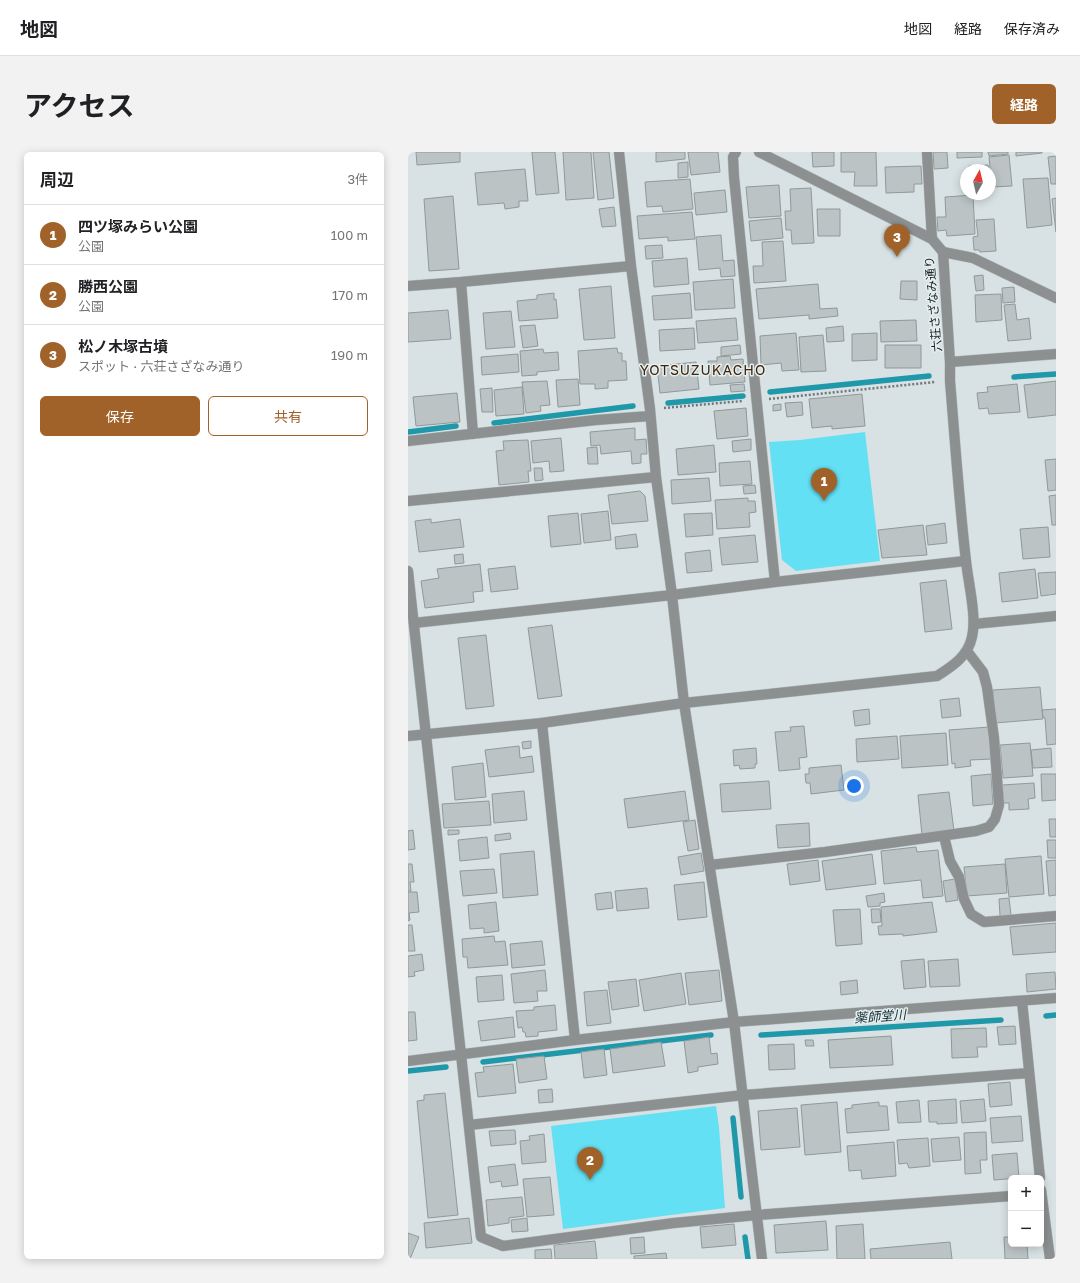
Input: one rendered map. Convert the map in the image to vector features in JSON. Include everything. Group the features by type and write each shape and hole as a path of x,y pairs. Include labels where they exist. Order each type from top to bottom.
{"street":[{"path":"619,152 631,266 654,412 656,477 672,595 684,703 734,1022 744,1095 762,1259"},
{"path":"736,152 733,158 734,177 775,582"},
{"name":"六荘さざなみ通り","path":"759,152 932,238 943,252 950,362 1056,354"},
{"path":"927,152 932,238"},
{"path":"943,252 973,258 1056,298"},
{"path":"408,286 631,266"},
{"path":"461,282 473,434"},
{"path":"408,736 542,723 684,703 937,676 954,666 967,651 972,637 974,624 966,561 950,381 950,362"},
{"path":"408,442 654,412"},
{"path":"408,501 656,477"},
{"path":"414,623 966,561"},
{"path":"408,571 481,1237 503,1246 674,1223 757,1215 1008,1196"},
{"path":"974,624 1056,616"},
{"path":"710,865 825,852 944,836 976,831 989,827 995,819 999,805 994,738 987,687 983,672 967,651"},
{"path":"542,723 575,1040"},
{"path":"944,836 950,860 959,877 964,899 971,914 984,922 1056,916"},
{"path":"408,1061 734,1022 1056,998"},
{"path":"1022,1001 1040,1175"},
{"path":"469,1125 744,1095 1029,1073"},
{"path":"1043,1211 1050,1259"}],"path":[{"path":"654,412 757,400 950,381"}],"shaded area":[{"path":"865,432 880,561 796,571 782,560 769,442 800,440"},
{"path":"716,1106 725,1208 563,1229 551,1126"}],"building":[{"path":"416,152 460,152 460,162 417,165"},
{"path":"532,152 555,152 559,193 536,195"},
{"path":"563,152 591,152 594,198 566,200"},
{"path":"593,152 609,152 614,198 598,200"},
{"path":"656,152 685,152 685,159 656,162"},
{"path":"688,152 718,152 720,172 691,175"},
{"path":"812,152 834,152 834,166 813,167"},
{"path":"841,152 876,152 877,186 854,186 855,172 841,172"},
{"path":"933,152 947,152 948,168 934,169"},
{"path":"957,152 982,152 982,157 957,158"},
{"path":"988,152 1008,152 1008,154 989,156"},
{"path":"1016,152 1042,152 1042,153 1016,156"},
{"path":"1009,155 1012,186 996,187 996,164 990,164 989,157"},
{"path":"1056,156 1056,184 1051,184 1048,157"},
{"path":"688,162 688,177 678,178 678,163"},
{"path":"921,166 922,184 914,184 914,192 886,193 885,167"},
{"path":"525,169 528,201 519,201 519,207 505,209 504,203 478,205 475,173"},
{"path":"1048,178 1052,225 1027,228 1023,179"},
{"path":"690,179 693,209 663,212 662,206 647,207 645,182"},
{"path":"779,185 781,216 749,218 746,187"},
{"path":"811,188 814,243 792,244 791,230 786,230 785,211 791,211 790,189"},
{"path":"725,190 727,212 696,215 694,193"},
{"path":"453,196 459,269 429,271 424,199"},
{"path":"960,196 960,200 973,200 975,234 947,236 946,230 938,231 937,217 946,217 945,197"},
{"path":"1056,198 1056,232 1052,199"},
{"path":"614,207 616,226 602,227 599,209"},
{"path":"817,209 840,209 840,236 818,236"},
{"path":"692,212 695,239 668,241 668,237 639,239 637,216"},
{"path":"781,218 783,238 751,241 749,221"},
{"path":"994,219 996,251 980,252 979,250 974,250 973,237 978,236 976,220"},
{"path":"721,235 723,261 734,260 735,276 721,277 720,268 699,270 696,237"},
{"path":"783,241 786,281 754,283 753,266 763,266 762,242"},
{"path":"662,245 663,258 646,259 645,246"},
{"path":"687,258 689,284 654,287 652,261"},
{"path":"983,275 984,290 976,291 974,276"},
{"path":"733,279 735,308 695,310 693,282"},
{"path":"901,281 917,281 917,300 900,299"},
{"path":"818,284 820,309 837,308 838,316 809,319 809,315 759,319 756,289"},
{"path":"611,286 615,338 584,340 579,289"},
{"path":"1014,287 1015,302 1003,303 1002,288"},
{"path":"554,293 558,318 519,321 517,301 537,299 537,295"},
{"path":"690,293 692,318 654,320 652,296"},
{"path":"1001,294 1002,320 976,322 975,295"},
{"path":"1015,304 1017,320 1029,318 1031,339 1008,341 1004,305"},
{"path":"448,310 451,339 408,342 408,313"},
{"path":"511,311 515,347 486,349 483,313"},
{"path":"736,318 738,340 698,343 696,321"},
{"path":"916,320 917,341 881,342 880,321"},
{"path":"535,325 538,346 523,348 520,326"},
{"path":"843,326 844,341 827,342 826,328"},
{"path":"694,328 695,349 660,351 659,330"},
{"path":"796,333 799,370 782,371 781,363 761,365 760,336"},
{"path":"877,333 877,360 852,361 852,334"},
{"path":"823,335 826,371 801,372 799,337"},
{"path":"740,345 741,354 721,356 721,347"},
{"path":"885,345 921,345 921,368 885,368"},
{"path":"617,348 618,353 622,353 622,361 626,361 627,380 608,381 608,388 595,389 595,384 580,384 578,351"},
{"path":"543,349 544,353 558,352 559,370 537,372 537,375 522,376 520,351"},
{"path":"518,354 519,372 482,375 481,357"},
{"path":"730,356 731,360 743,359 745,382 710,385 708,361 717,361 717,357"},
{"path":"696,362 699,389 660,393 657,366"},
{"path":"578,379 580,405 558,407 556,380"},
{"path":"547,381 550,405 540,406 541,411 526,413 522,382"},
{"path":"1056,381 1056,415 1028,418 1024,385"},
{"path":"744,384 745,391 731,392 730,385"},
{"path":"1017,384 1020,412 989,414 988,408 979,409 977,393 988,392 987,387"},
{"path":"522,387 524,414 496,416 494,390"},
{"path":"492,388 493,412 482,412 480,389"},
{"path":"457,393 460,422 416,426 413,397"},
{"path":"862,394 865,426 832,429 832,426 812,428 809,399"},
{"path":"802,402 803,415 787,417 785,403"},
{"path":"781,404 781,410 773,411 773,405"},
{"path":"746,408 748,436 717,439 714,411"},
{"path":"635,428 635,440 646,439 647,454 641,454 641,463 632,464 631,451 601,454 600,445 591,446 590,432"},
{"path":"561,438 564,471 550,472 549,461 533,463 531,441"},
{"path":"751,439 751,450 733,452 732,441"},
{"path":"528,440 531,471 528,471 529,482 499,485 496,451 504,450 503,441"},
{"path":"714,445 716,472 678,475 676,449"},
{"path":"597,447 598,464 588,464 587,448"},
{"path":"1056,459 1056,490 1048,491 1045,460"},
{"path":"750,461 752,484 720,486 719,463"},
{"path":"534,468 542,468 543,480 535,481"},
{"path":"709,478 711,501 672,504 671,480"},
{"path":"755,485 756,493 744,494 743,486"},
{"path":"640,491 645,496 648,521 612,524 608,495"},
{"path":"1056,495 1056,525 1052,525 1049,496"},
{"path":"748,498 748,501 755,501 756,512 749,513 750,527 717,529 715,500"},
{"path":"608,511 611,540 584,543 581,514"},
{"path":"578,513 581,544 551,547 548,516"},
{"path":"712,513 713,535 686,537 684,514"},
{"path":"431,519 431,523 460,519 464,547 419,552 415,521"},
{"path":"945,523 947,543 928,545 926,526"},
{"path":"923,525 927,555 882,558 878,530"},
{"path":"1048,527 1050,557 1023,559 1020,529"},
{"path":"636,534 638,547 616,549 615,537"},
{"path":"755,535 758,562 722,565 719,538"},
{"path":"710,550 712,571 687,573 685,553"},
{"path":"463,554 464,563 455,564 454,555"},
{"path":"480,564 483,591 473,592 474,602 425,608 421,581 439,578 437,569"},
{"path":"515,566 518,589 491,592 488,569"},
{"path":"1035,569 1038,598 1002,602 999,573"},
{"path":"1056,572 1056,594 1041,596 1038,573"},
{"path":"946,580 952,629 925,632 920,583"},
{"path":"552,625 562,696 538,699 528,628"},
{"path":"486,635 494,706 466,709 458,638"},
{"path":"1040,687 1043,719 995,723 993,690"},
{"path":"959,698 961,716 942,718 940,700"},
{"path":"869,709 870,724 855,726 853,711"},
{"path":"1056,709 1056,744 1047,745 1045,718 1043,717 1042,710"},
{"path":"804,726 807,757 799,758 800,769 779,771 775,732 791,731 790,727"},
{"path":"989,727 992,759 970,760 971,766 955,768 955,763 952,764 949,730"},
{"path":"946,733 948,765 902,768 900,736"},
{"path":"897,736 899,759 857,762 856,739"},
{"path":"531,741 531,748 523,749 522,742"},
{"path":"1030,743 1033,776 1003,778 1000,745"},
{"path":"519,746 520,758 532,756 534,772 489,777 485,750"},
{"path":"756,748 757,764 755,764 755,768 740,769 739,765 734,766 733,750"},
{"path":"1051,748 1052,767 1033,768 1031,750"},
{"path":"483,763 486,797 455,800 452,767"},
{"path":"841,765 844,790 811,794 810,783 806,783 805,774 809,774 809,768"},
{"path":"991,774 993,804 973,806 971,776"},
{"path":"1041,774 1056,774 1056,800 1042,801"},
{"path":"769,781 771,809 722,812 720,784"},
{"path":"1034,783 1035,798 1028,799 1029,809 1009,810 1009,803 1004,803 1002,785"},
{"path":"524,791 527,820 494,823 492,794"},
{"path":"685,791 689,820 628,828 624,799"},
{"path":"949,792 954,831 922,835 918,795"},
{"path":"489,801 491,825 444,828 442,804"},
{"path":"1049,819 1056,819 1056,837 1050,837"},
{"path":"695,820 699,849 688,851 683,822"},
{"path":"809,823 810,846 778,848 776,825"},
{"path":"413,830 415,849 408,850 408,831"},
{"path":"448,830 459,830 459,834 448,835"},
{"path":"510,833 511,839 495,841 495,835"},
{"path":"487,837 489,858 460,861 458,840"},
{"path":"1047,840 1056,840 1056,858 1048,858"},
{"path":"916,847 917,852 938,850 943,896 923,898 921,880 884,884 881,851"},
{"path":"534,851 538,895 503,898 500,854"},
{"path":"701,853 704,871 681,875 678,857"},
{"path":"872,854 876,884 826,890 822,861"},
{"path":"1041,856 1044,894 1009,897 1005,859"},
{"path":"818,860 820,881 790,885 787,864"},
{"path":"1056,860 1056,895 1049,896 1046,861"},
{"path":"408,864 412,864 414,882 410,882 411,891 408,891"},
{"path":"1005,864 1007,893 967,896 964,867"},
{"path":"494,869 497,893 463,896 460,871"},
{"path":"955,879 958,900 946,902 943,881"},
{"path":"704,882 707,917 678,920 674,885"},
{"path":"647,888 649,908 617,911 615,891"},
{"path":"408,892 417,892 419,912 409,913 410,920 408,921"},
{"path":"611,892 613,908 597,910 595,894"},
{"path":"884,893 885,902 880,903 880,906 868,907 866,896"},
{"path":"1009,898 1011,915 1000,916 999,899"},
{"path":"496,902 499,931 484,933 484,928 470,929 468,905"},
{"path":"932,902 937,932 903,936 903,934 879,935 878,926 882,926 881,907"},
{"path":"860,909 862,944 836,946 833,910"},
{"path":"871,909 880,909 881,922 872,923"},
{"path":"1056,923 1056,952 1013,955 1010,927"},
{"path":"408,925 412,925 415,951 408,951"},
{"path":"494,936 495,942 505,941 508,965 468,968 467,957 463,957 462,939"},
{"path":"542,941 545,965 512,968 510,944"},
{"path":"422,954 424,970 414,972 415,976 408,977 408,956"},
{"path":"924,959 926,987 904,989 901,961"},
{"path":"958,959 960,986 930,987 928,961"},
{"path":"545,970 547,991 537,991 538,1001 514,1003 511,974"},
{"path":"719,970 722,1001 689,1005 685,973"},
{"path":"1055,972 1056,989 1027,992 1026,974"},
{"path":"681,973 686,1004 644,1011 639,980"},
{"path":"502,975 504,1000 478,1002 476,977"},
{"path":"636,979 639,1006 612,1010 608,982"},
{"path":"857,980 858,993 841,995 840,982"},
{"path":"607,990 611,1023 587,1026 584,992"},
{"path":"555,1005 557,1030 538,1032 538,1036 526,1037 522,1027 518,1028 516,1011 534,1010 534,1007"},
{"path":"408,1012 415,1012 417,1040 408,1041"},
{"path":"513,1017 515,1037 481,1041 478,1021"},
{"path":"1015,1026 1016,1044 999,1045 997,1027"},
{"path":"986,1028 987,1047 977,1047 978,1057 952,1058 951,1029"},
{"path":"891,1036 893,1065 830,1068 828,1040"},
{"path":"709,1037 711,1054 717,1053 718,1064 698,1067 698,1071 688,1073 684,1041"},
{"path":"805,1040 813,1040 814,1046 806,1046"},
{"path":"661,1042 665,1066 613,1073 610,1049"},
{"path":"794,1044 795,1069 769,1070 768,1045"},
{"path":"604,1049 607,1075 584,1078 581,1052"},
{"path":"544,1056 547,1079 519,1083 516,1059"},
{"path":"513,1064 516,1093 478,1097 475,1073 484,1072 483,1067"},
{"path":"1010,1082 1012,1105 990,1107 988,1084"},
{"path":"552,1089 553,1102 539,1103 538,1090"},
{"path":"445,1093 458,1215 428,1218 417,1101 424,1100 424,1095"},
{"path":"956,1099 957,1123 937,1124 937,1122 929,1122 928,1101"},
{"path":"984,1099 986,1121 962,1123 960,1101"},
{"path":"919,1100 921,1122 898,1123 896,1102"},
{"path":"837,1102 841,1152 805,1155 801,1105"},
{"path":"879,1102 879,1106 887,1106 889,1130 847,1133 845,1109 852,1108 852,1105"},
{"path":"797,1108 800,1147 761,1150 758,1111"},
{"path":"1021,1116 1023,1141 992,1143 990,1118"},
{"path":"515,1130 516,1144 491,1146 489,1131"},
{"path":"986,1132 987,1160 980,1160 981,1173 965,1174 964,1133"},
{"path":"544,1134 546,1162 522,1164 520,1141 530,1140 529,1136"},
{"path":"959,1137 961,1160 933,1162 931,1139"},
{"path":"928,1138 930,1166 909,1168 907,1163 899,1164 897,1140"},
{"path":"894,1142 896,1176 862,1179 861,1170 849,1171 847,1146"},
{"path":"1017,1153 1019,1175 1008,1175 1008,1179 994,1180 992,1155"},
{"path":"515,1164 518,1185 502,1187 501,1181 490,1183 488,1167"},
{"path":"550,1177 554,1215 527,1217 523,1179"},
{"path":"522,1197 524,1216 509,1218 509,1223 488,1226 486,1200"},
{"path":"469,1218 472,1243 426,1248 424,1223"},
{"path":"527,1218 528,1231 512,1232 511,1220"},
{"path":"826,1221 828,1250 776,1253 774,1225"},
{"path":"734,1224 736,1245 702,1248 700,1227"},
{"path":"863,1224 865,1259 837,1259 836,1226"},
{"path":"408,1233 419,1237 410,1259 408,1258"},
{"path":"644,1237 645,1253 631,1254 630,1238"},
{"path":"1004,1237 1008,1237 1008,1247 1027,1247 1028,1259 1005,1259"},
{"path":"595,1241 597,1259 555,1259 554,1245"},
{"path":"950,1242 952,1259 871,1259 870,1249"},
{"path":"551,1249 552,1259 535,1259 535,1250"},
{"path":"666,1253 667,1259 634,1259 634,1256"}],"waterway":[{"path":"1014,377 1056,374"},
{"path":"770,392 929,376"},
{"path":"668,403 743,396"},
{"path":"494,423 633,406"},
{"path":"408,432 456,426"},
{"name":"薬師堂川","path":"1046,1016 1056,1015"},
{"name":"薬師堂川","path":"761,1035 1001,1020"},
{"path":"483,1062 711,1035"},
{"path":"408,1071 446,1067"},
{"name":"薬師堂川","path":"733,1118 741,1197"},
{"name":"薬師堂川","path":"745,1237 748,1259"}],"place":[{"name":"松ノ木塚古墳","path":"897,257"},
{"name":"四ツ塚みらい公園","path":"824,501"},
{"name":"勝西公園","path":"590,1180"}],"district":[{"name":"YOTSUZUKACHO","path":"703,369"}]}
